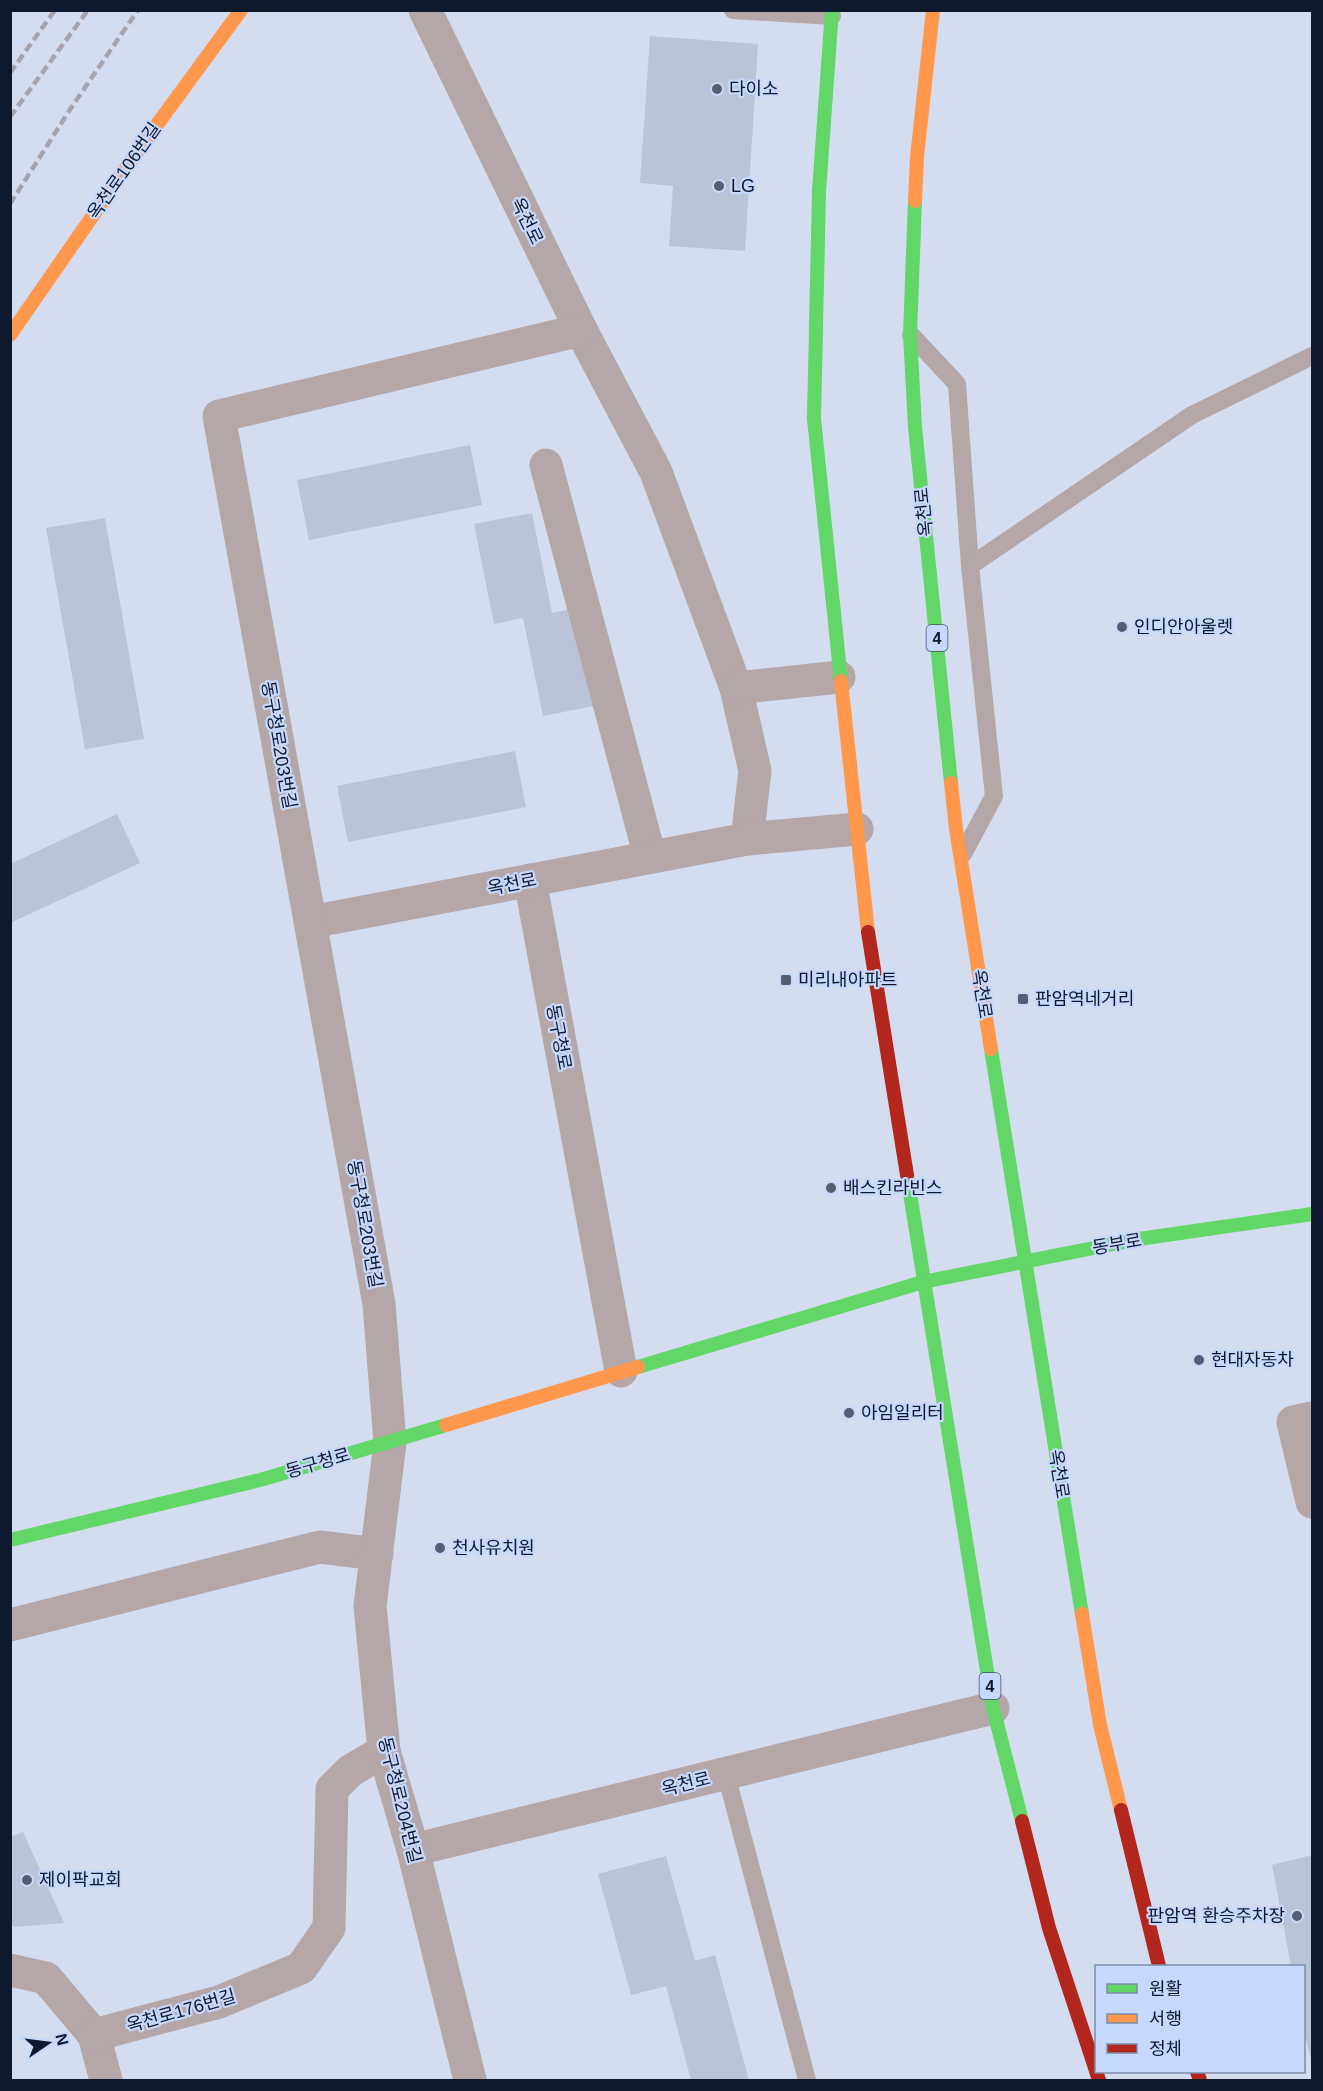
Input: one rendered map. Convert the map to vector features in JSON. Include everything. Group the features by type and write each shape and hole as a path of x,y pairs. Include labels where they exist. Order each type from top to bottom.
{"main road":[{"name":"옥천로106번길","path":"10,335 137,152 242,10"},
{"name":"옥천로","path":"933,10 917,157 910,334 915,427 961,857 1100,1725 1159,1965"},
{"name":"4","path":"832,13 819,191 814,419 865,913 993,1708 1049,1928 1095,2068"},
{"name":"동부로","path":"923,1282 1139,1239 1312,1214"},
{"name":"동구청로","path":"10,1540 260,1480 923,1282"}],"street":[{"name":"옥천로","path":"425,10 581,330 656,472 736,688 755,771 747,838"},
{"name":"동구청로203번길","path":"390,1443 379,1304 219,416 581,330"},
{"path":"546,465 650,857"},
{"path":"736,688 839,677"},
{"name":"옥천로","path":"311,922 747,838 857,829"},
{"name":"동구청로","path":"530,880 621,1371"},
{"path":"1312,1418 1293,1422 1312,1502"},
{"name":"동구청로204번길","path":"390,1443 370,1606 384,1751 413,1850 470,2080"},
{"path":"10,1625 320,1547 377,1554"},
{"name":"옥천로","path":"413,1850 993,1708"},
{"name":"옥천로176번길","path":"94,2035 219,2002 301,1968 329,1928 332,1789 350,1771 384,1751"},
{"path":"10,1970 46,1978 94,2035 106,2080"}],"lane":[{"path":"733,10 832,13"},
{"path":"910,334 957,384 970,566 994,796 961,857"},
{"path":"970,566 1192,415 1312,356"},
{"path":"726,1774 807,2080"}],"building":[{"path":"650,36 758,44 745,251 669,246 673,186 640,183"},
{"path":"470,445 482,505 309,540 297,480"},
{"path":"532,513 552,613 579,607 599,705 543,716 523,618 494,624 474,524"},
{"path":"105,518 144,739 85,749 46,528"},
{"path":"515,751 526,807 348,842 337,786"},
{"path":"117,814 140,863 10,923 10,864"},
{"name":"제이팍교회","path":"23,1832 64,1923 14,1927 10,1922 10,1837"},
{"name":"판암역 환승주차장","path":"1312,1855 1312,2063 1305,2036 1305,1965 1291,1965 1272,1865"},
{"path":"666,1856 695,1961 715,1955 749,2080 691,2080 666,1986 631,1995 598,1874"}],"railway":[{"path":"10,73 55,10"},
{"path":"10,117 88,10"},
{"path":"10,204 71,108 138,10"}],"traffic: fast":[{"path":"832,10 819,191 814,419 841,681"},
{"path":"915,201 910,334 915,427 951,783"},
{"path":"991,1049 1082,1614"},
{"path":"907,1175 993,1708 1022,1821"},
{"path":"638,1367 923,1282 1139,1239 1312,1214"},
{"path":"10,1540 260,1480 446,1425"}],"traffic: slow":[{"path":"10,335 137,152 241,10"},
{"path":"915,201 917,157 933,10"},
{"path":"841,681 868,932"},
{"path":"951,783 956,829 991,1049"},
{"path":"446,1425 638,1367"},
{"path":"1082,1614 1100,1725 1121,1810"}],"traffic: jam":[{"path":"868,932 907,1175"},
{"path":"1121,1810 1159,1965"},
{"path":"1022,1821 1049,1928 1095,2068"},
{"path":"1097,2073 1099,2080"},
{"path":"1197,2073 1200,2080"}],"place":[{"name":"다이소","path":"717,89"},
{"name":"LG","path":"719,186"},
{"name":"인디안아울렛","path":"1122,627"},
{"name":"미리내아파트","path":"786,980"},
{"name":"판암역네거리","path":"1023,999"},
{"name":"배스킨라빈스","path":"831,1188"},
{"name":"현대자동차","path":"1199,1360"},
{"name":"아임일리터","path":"849,1413"},
{"name":"천사유치원","path":"440,1548"},
{"name":"제이팍교회","path":"27,1880"},
{"name":"판암역 환승주차장","path":"1297,1916"}]}
